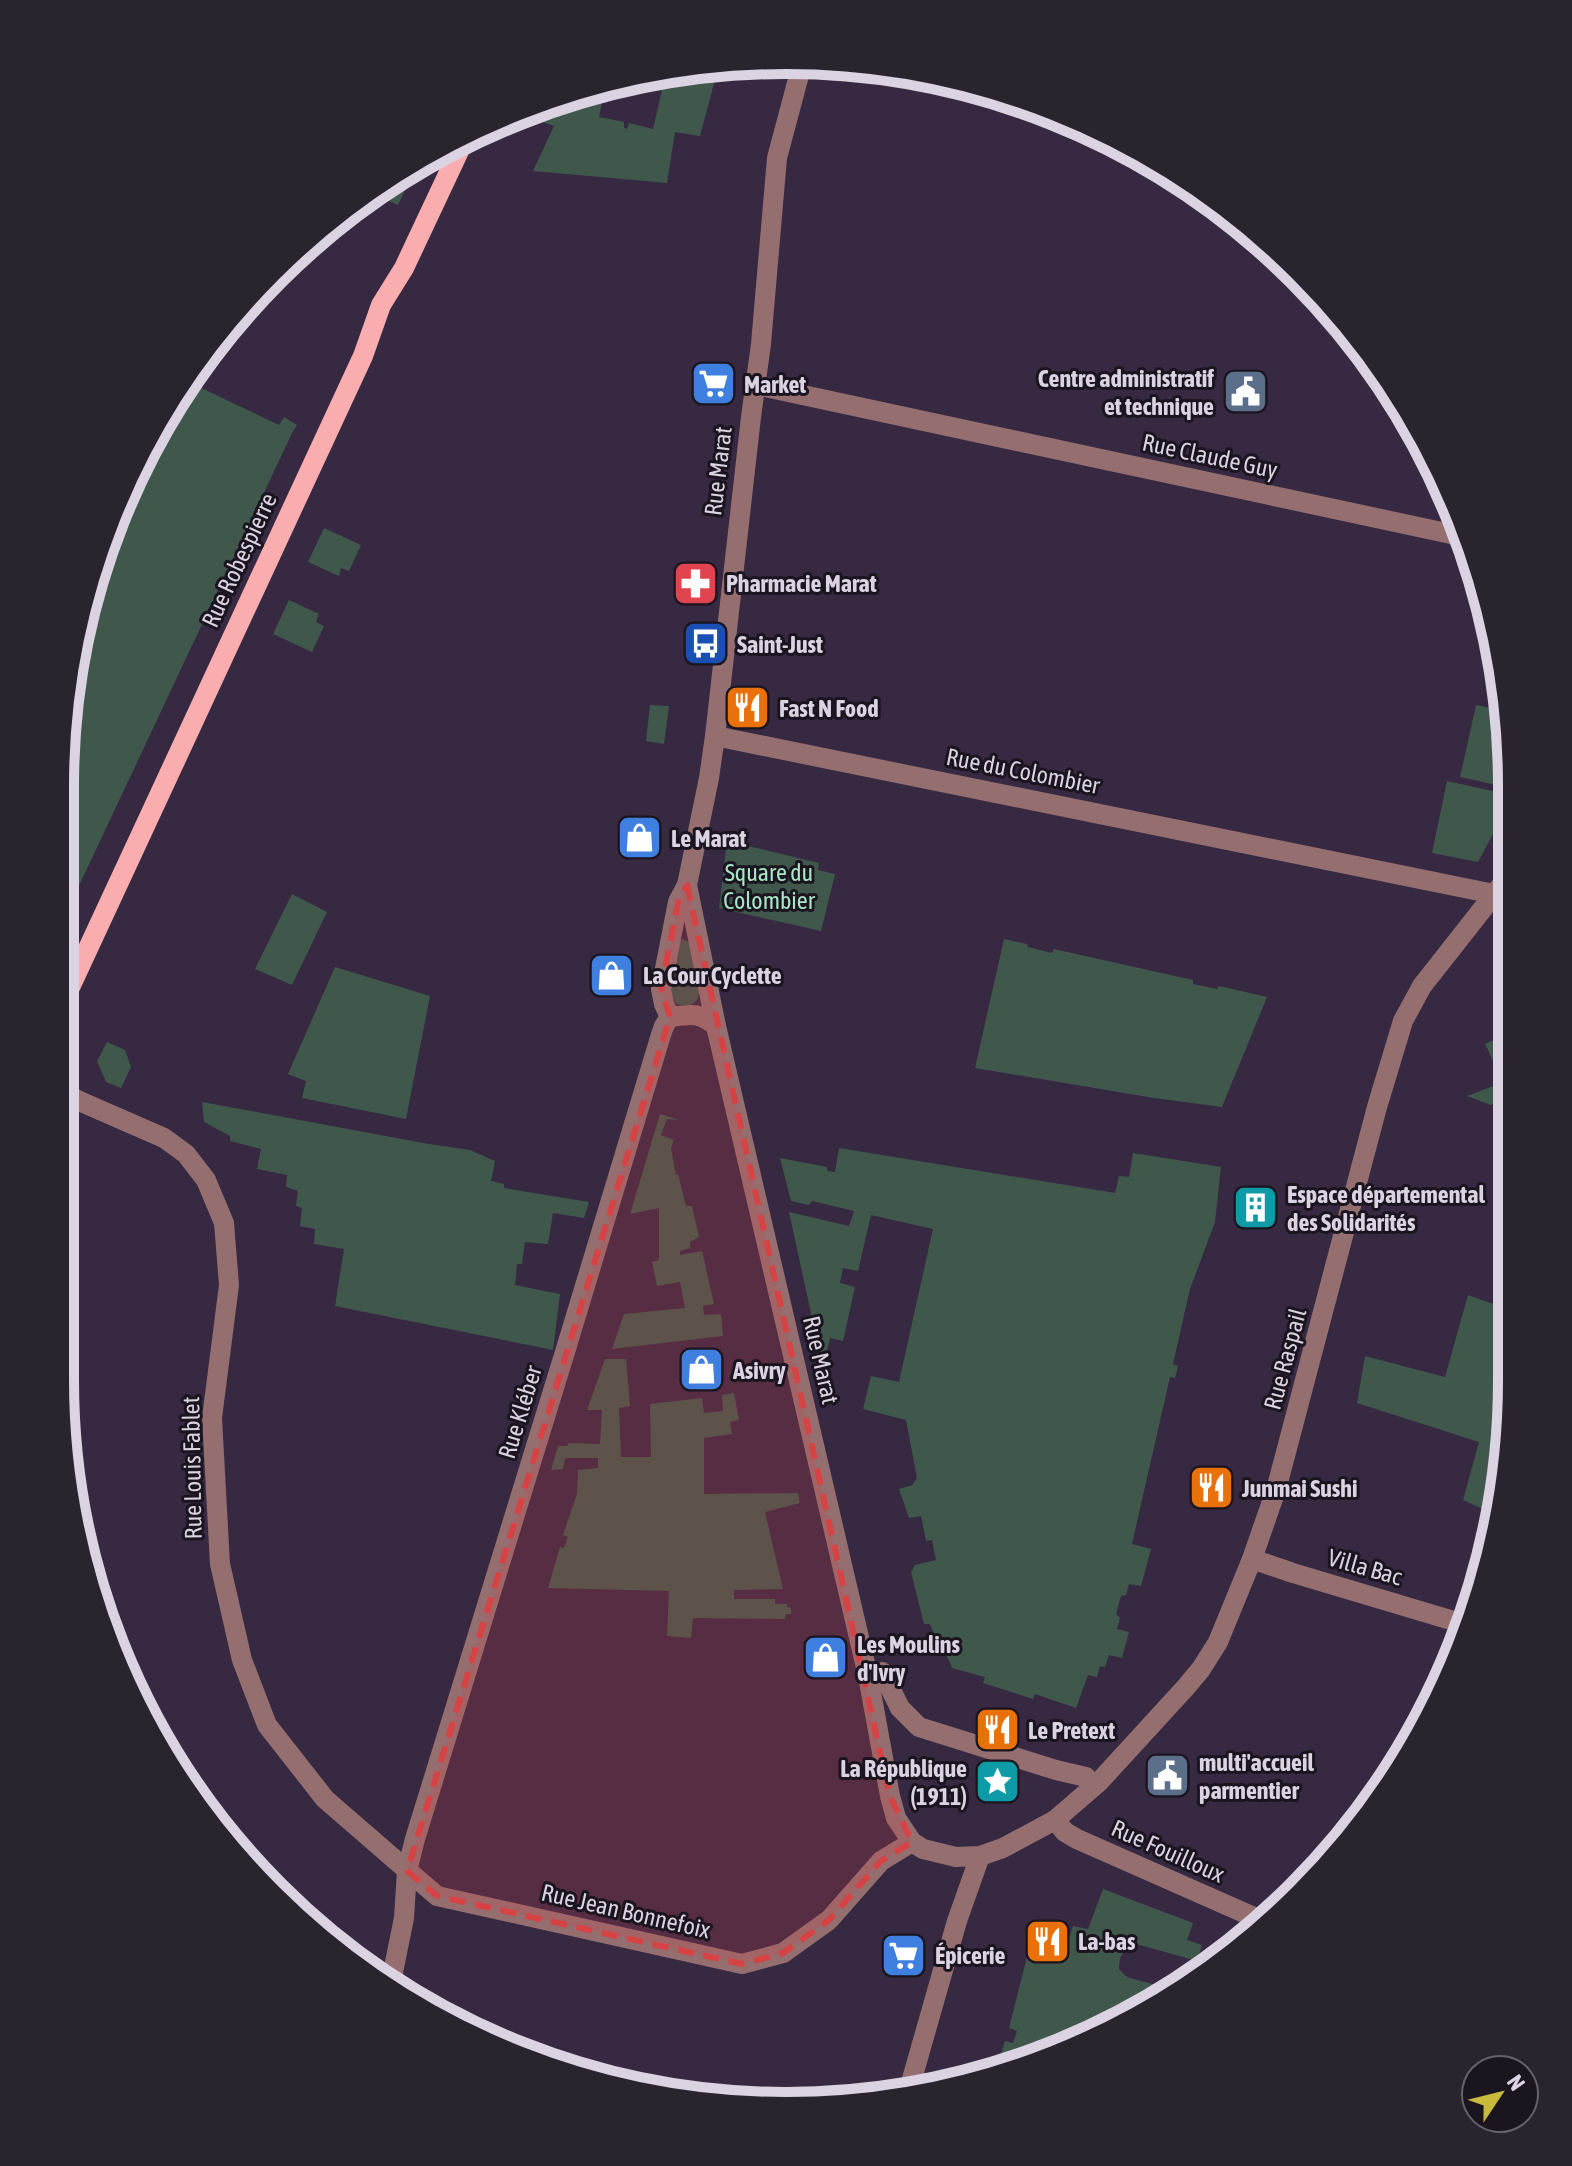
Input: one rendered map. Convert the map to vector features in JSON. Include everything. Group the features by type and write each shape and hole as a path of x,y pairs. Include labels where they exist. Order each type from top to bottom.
{"main road":[{"name":"Rue Robespierre","path":"74,979 363,356 381,305 404,268 457,154"}],"street":[{"name":"Rue Marat","path":"670,1017 661,989 678,902 687,885 709,778 756,385 777,158 799,75"},
{"name":"Rue Claude Guy","path":"756,385 1451,534"},
{"name":"Rue du Colombier","path":"715,736 1321,858 1498,886"},
{"name":"Rue Marat","path":"687,885 716,1026 868,1676 890,1796 896,1818 912,1842"},
{"name":"Rue Raspail","path":"980,1856 1003,1848 1055,1820 1099,1782 1201,1669 1218,1642 1276,1490 1377,1107 1403,1021 1422,986 1498,889"},
{"path":"670,1017 705,1017 716,1026"},
{"name":"Rue Kléber","path":"407,1871 660,1038 670,1017"},
{"name":"Rue Louis Fablet","path":"74,1098 164,1138 186,1154 206,1180 224,1223 229,1285 212,1418 220,1564 242,1660 267,1725 277,1738 325,1799 407,1871"},
{"name":"Villa Bac","path":"1252,1559 1455,1621"},
{"path":"875,1674 882,1672 900,1708 919,1727 1086,1777"},
{"name":"Rue Fouilloux","path":"1055,1820 1065,1832 1077,1839 1253,1917"},
{"path":"912,1842 940,1854 980,1856 957,1921 912,2080"},
{"name":"Rue Jean Bonnefoix","path":"407,1871 437,1896 742,1964 783,1953 829,1920 881,1861 912,1842"},
{"path":"393,1974 404,1918 407,1871"}],"highlighted area":[{"path":"687,885 890,1796 912,1842 881,1861 829,1920 783,1953 742,1964 437,1896 407,1871 670,1017 661,989 678,902"}],"green space":[{"path":"716,78 700,136 675,132 667,183 533,171 554,126 536,120 557,112 603,98 599,117 624,122 627,129 629,123 653,129 663,85"},
{"path":"409,182 398,205 384,199"},
{"path":"197,386 279,425 284,417 297,425 74,896 74,786 80,693 98,602 128,514 147,471"},
{"path":"324,528 361,545 349,571 341,568 339,576 308,562"},
{"path":"289,600 319,614 316,622 324,626 312,652 273,634"},
{"path":"650,705 669,706 664,744 646,741"},
{"path":"1476,705 1493,708 1498,785 1460,777"},
{"path":"1447,781 1498,792 1498,830 1478,862 1432,853"},
{"name":"Square du Colombier","path":"727,841 819,863 818,870 835,874 821,931 719,908"},
{"path":"292,894 327,912 292,985 255,969"},
{"path":"683,939 690,943 699,990 695,1002 686,1005 676,1004 670,991 679,941"},
{"path":"1004,939 1052,953 1054,949 1193,980 1193,984 1217,989 1219,986 1267,997 1222,1107 975,1068"},
{"path":"335,967 430,996 406,1119 302,1098 306,1081 288,1074"},
{"path":"1498,1038 1498,1071 1485,1044"},
{"path":"107,1042 125,1050 131,1067 121,1088 106,1082 97,1061"},
{"path":"1498,1077 1498,1100 1491,1105 1467,1096 1496,1085"},
{"path":"202,1102 470,1150 495,1161 491,1181 504,1184 504,1188 589,1202 584,1218 553,1213 548,1244 525,1242 522,1264 517,1264 515,1285 560,1294 553,1350 335,1306 344,1249 314,1244 315,1229 300,1226 302,1208 296,1206 298,1191 286,1187 287,1175 257,1169 261,1149 230,1141 230,1136 204,1122"},
{"path":"660,1114 679,1120 667,1119 661,1135 674,1140 671,1148 676,1175 686,1206 692,1206 699,1237 690,1242 690,1248 680,1251 680,1255 702,1251 714,1304 703,1306 704,1315 721,1314 723,1336 612,1349 624,1314 685,1308 680,1282 657,1286 652,1262 659,1260 659,1208 630,1214"},
{"path":"839,1148 1115,1193 1119,1176 1129,1177 1133,1153 1221,1167 1215,1222 1190,1289 1173,1364 1178,1366 1175,1378 1170,1377 1132,1544 1151,1549 1141,1586 1129,1584 1126,1595 1121,1596 1116,1614 1120,1618 1117,1629 1129,1632 1122,1658 1109,1655 1105,1667 1100,1666 1097,1677 1088,1675 1076,1708 1035,1694 1033,1699 983,1683 985,1677 952,1668 930,1624 924,1624 911,1572 915,1565 936,1560 932,1540 926,1541 921,1516 909,1518 899,1489 912,1485 917,1478 906,1420 863,1409 871,1376 899,1382 933,1229 871,1215 858,1271 843,1268 840,1283 855,1287 843,1341 830,1338 822,1364 789,1212 849,1226 854,1211 812,1201 809,1205 791,1201 780,1158 827,1167 827,1171 835,1172"},
{"path":"1468,1295 1498,1306 1496,1427 1486,1510 1463,1500 1479,1442 1357,1403 1365,1356 1445,1377"},
{"path":"605,1359 626,1359 630,1406 619,1408 621,1457 651,1457 650,1404 702,1398 704,1413 723,1411 722,1395 734,1393 739,1420 730,1422 732,1434 704,1438 704,1494 798,1493 800,1503 765,1512 783,1589 734,1590 734,1599 775,1599 775,1604 787,1604 791,1614 786,1614 785,1619 693,1618 691,1638 667,1636 669,1591 548,1588 560,1547 564,1548 568,1537 563,1535 577,1494 578,1470 598,1468 598,1458 565,1458 563,1469 551,1470 558,1446 569,1443 600,1444 602,1410 587,1410"},
{"path":"1103,1889 1193,1923 1187,1940 1202,1945 1197,1961 1136,1944 1128,1948 1120,1960 1119,1969 1127,1977 1159,1986 1101,2019 1058,2038 1008,2056 1001,2054 1005,2041 1013,2043 1017,2031 1009,2028 1029,1949 1062,1959 1073,1926 1088,1929"}],"place":[{"name":"Market","path":"713,384"},
{"name":"Centre administratif et technique","path":"1245,392"},
{"name":"Pharmacie Marat","path":"695,583"},
{"name":"Saint-Just","path":"706,644"},
{"name":"Fast N Food","path":"748,708"},
{"name":"Le Marat","path":"640,838"},
{"name":"La Cour Cyclette","path":"612,975"},
{"name":"Espace départemental des Solidarités","path":"1256,1208"},
{"name":"Asivry","path":"702,1370"},
{"name":"Junmai Sushi","path":"1211,1488"},
{"name":"Les Moulins d'Ivry","path":"826,1658"},
{"name":"Le Pretext","path":"997,1730"},
{"name":"multi'accueil parmentier","path":"1168,1776"},
{"name":"La République (1911)","path":"998,1782"},
{"name":"La-bas","path":"1047,1941"},
{"name":"Épicerie","path":"904,1955"}]}
